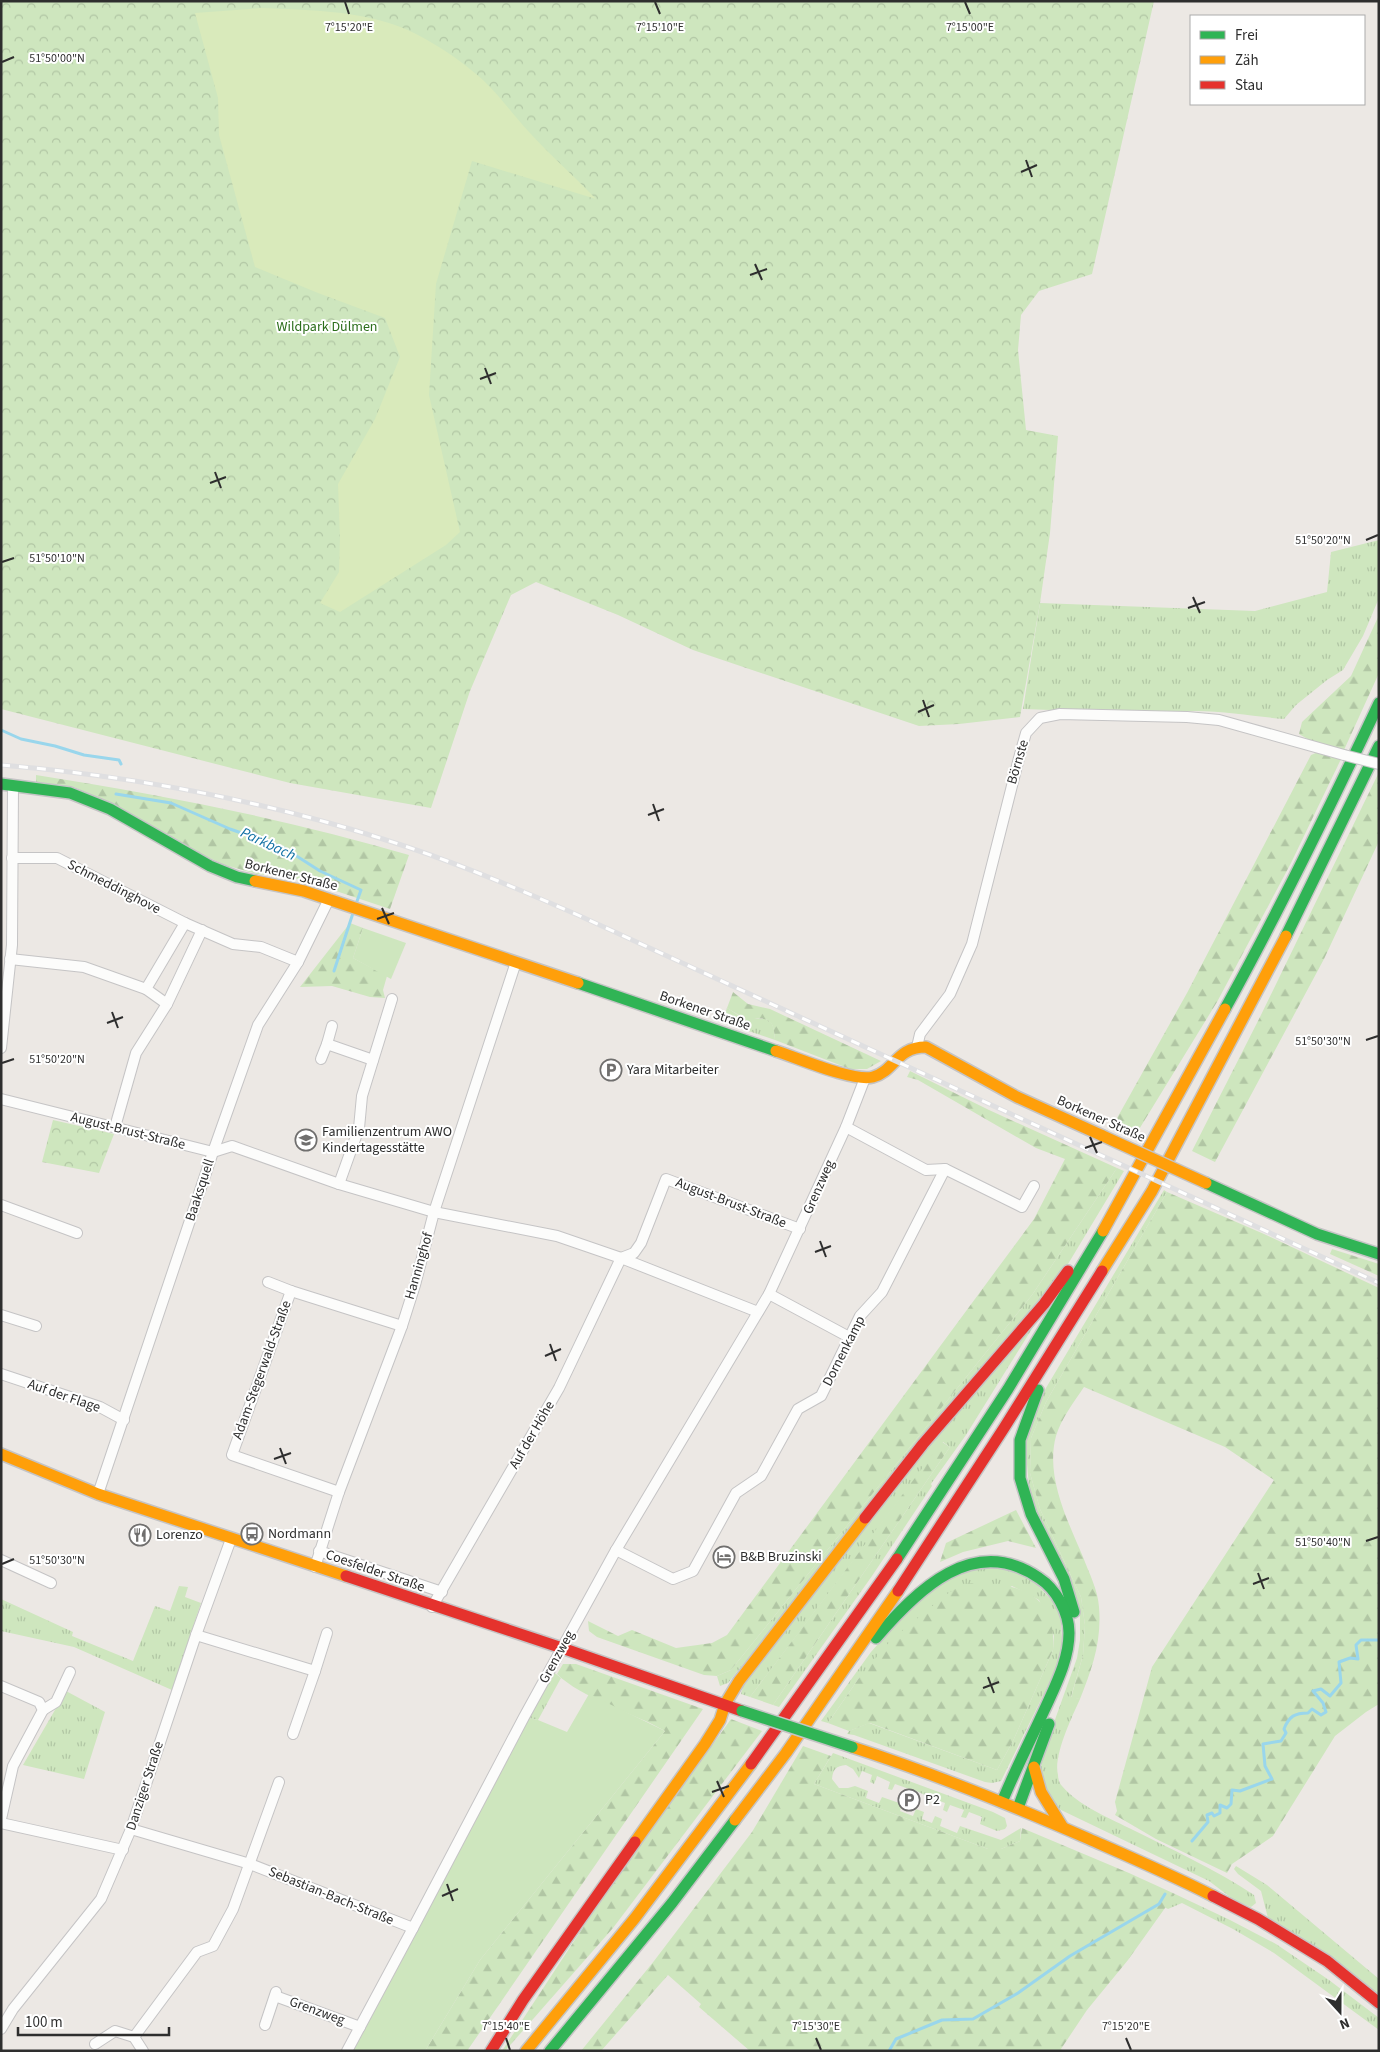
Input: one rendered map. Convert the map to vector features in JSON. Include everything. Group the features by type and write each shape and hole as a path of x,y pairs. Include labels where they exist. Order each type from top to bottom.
{"main road":[{"path":"526,2051 635,1918 722,1805 902,1552 1002,1397 1112,1217 1276,916 1379,703"},
{"path":"820,1706 951,1511 1152,1191 1286,936 1379,746"},
{"name":"Borkener Straße","path":"1,784 70,793 110,809 210,866 237,877 304,891 329,899 841,1073 865,1078"},
{"path":"865,1078 874,1077 886,1069 904,1052 917,1047"},
{"name":"Borkener Straße","path":"917,1047 934,1050 1000,1089 1317,1234 1379,1254"},
{"path":"490,2051 523,2000 705,1744 720,1720 725,1704 739,1681 923,1444 1044,1304 1072,1266 1078,1253 1112,1217"},
{"path":"1018,1808 1072,1660 1076,1634 1075,1613 1064,1579 1031,1514 1020,1478 1020,1440 1032,1404 1066,1329"},
{"name":"Coesfelder Straße","path":"1,1454 98,1494 919,1769 1018,1808 1176,1877 1258,1919 1327,1961 1379,2002"},
{"path":"550,2051 672,1903 820,1706 883,1630 923,1590 939,1577 956,1568 974,1562 991,1560 1007,1561 1025,1568 1044,1580 1065,1612 1069,1633 1066,1655 1056,1684 1002,1802"},
{"path":"1034,1767 1036,1783 1040,1793 1062,1826"}],"street":[{"name":"Börnste","path":"917,1047 920,1034 950,994 972,944 1026,733 1040,718 1060,714 1088,714 1219,720 1379,764"},
{"path":"1,1048 10,959 13,786"},
{"name":"Schmeddinghove","path":"12,858 57,858 185,924 234,944 262,947 298,962"},
{"name":"Baaksquell","path":"98,1494 213,1152 258,1025 298,962 329,899"},
{"path":"146,989 185,924"},
{"path":"115,1127 136,1053 167,1004 202,930"},
{"path":"10,959 84,967 146,989 167,1004"},
{"name":"Hanninghof","path":"315,1567 339,1492 402,1326 434,1212 516,962"},
{"path":"339,1184 359,1128 362,1096 392,999"},
{"path":"321,1059 332,1026"},
{"path":"327,1044 373,1060"},
{"name":"Grenzweg","path":"347,2051 616,1550 769,1294 846,1127 865,1078"},
{"name":"August-Brust-Straße","path":"1,1099 213,1152 232,1146 339,1184 434,1212 557,1236 621,1258 758,1312"},
{"path":"846,1127 926,1170 945,1170 1022,1207 1034,1186"},
{"name":"Dornenkamp","path":"616,1550 673,1579 693,1572 736,1494 761,1476 798,1409 821,1396 860,1316 882,1292 945,1170"},
{"name":"August-Brust-Straße","path":"621,1258 634,1253 641,1243 666,1179 800,1230"},
{"path":"1,1205 77,1233"},
{"name":"Auf der Höhe","path":"432,1607 559,1388 621,1258"},
{"name":"Adam-Stegerwald-Straße","path":"268,1282 290,1291 402,1326"},
{"name":"Adam-Stegerwald-Straße","path":"290,1291 232,1455 339,1492"},
{"path":"769,1294 849,1337"},
{"path":"1,1315 36,1326"},
{"name":"Auf der Flage","path":"1,1374 100,1407 124,1420"},
{"name":"Danziger Straße","path":"1,2029 13,2009 101,1899 131,1829 196,1635 231,1539"},
{"name":"Coesfelder Straße","path":"319,1551 442,1592"},
{"path":"1,1560 51,1583"},
{"path":"293,1734 327,1633"},
{"path":"196,1635 315,1671"},
{"path":"70,1672 56,1702 43,1710 13,1766 1,1821 123,1850"},
{"path":"1,1686 39,1702 43,1710"},
{"path":"134,2037 197,1952 213,1946 233,1909 279,1782"},
{"name":"Sebastian-Bach-Straße","path":"131,1829 250,1864 413,1928"},
{"name":"Grenzweg","path":"265,2025 276,1994 360,2027"},
{"path":"1,2006 13,2009"},
{"path":"95,2044 115,2031 134,2037 143,2051"}],"green space":[{"name":"Wildpark Dülmen","path":"1,1 1154,1 1092,274 1039,291 1021,315 1018,350 1026,430 1058,436 1050,533 1020,717 959,724 919,726 693,650 618,615 536,582 511,595 470,691 431,808 290,783 1,709"},
{"path":"261,8 326,11 358,15 401,27 426,39 451,55 483,80 537,141 596,199 472,161 436,284 429,395 460,532 446,545 340,612 320,603 339,572 338,484 375,419 400,357 385,318 255,267 219,135 218,98 195,13"},
{"path":"1379,540 1379,598 1363,636 1343,670 1327,680 1296,705 1284,719 1208,711 1163,714 1023,709 1040,603 1255,611 1327,592 1331,552"},
{"path":"1379,615 1379,673 1344,750 1311,741 1299,734 1302,722 1351,676"},
{"path":"1318,752 1341,759 1291,863 1217,1002 1138,1131 1116,1120 1187,993 1311,755"},
{"path":"1379,772 1379,841 1324,959 1215,1162 1192,1151 1260,1017"},
{"path":"36,775 130,791 271,819 409,855 390,909 300,879 257,874 225,865 203,855 121,808 74,787 36,782"},
{"path":"350,923 363,928 353,958 387,976 383,990 385,998 370,997 332,986 300,987"},
{"path":"363,928 406,943 391,979 353,958"},
{"path":"733,992 748,1004 770,1009 881,1061 867,1069 850,1069 775,1040 773,1027 768,1020 747,1020 727,1008"},
{"path":"727,1008 743,1017 763,1019 770,1022 773,1025 775,1040 722,1022"},
{"path":"910,1071 989,1110 1117,1168 1032,1295 731,1670 717,1676 704,1675 597,1637 589,1631 588,1621 618,1636 632,1630 676,1648 712,1643 727,1635 1034,1219 1065,1159 1036,1148 918,1080 907,1077"},
{"path":"53,1120 114,1134 99,1173 42,1162"},
{"path":"1117,1168 1124,1171 1068,1264 728,1683 720,1686 717,1676 731,1670 1032,1295"},
{"path":"1164,1190 1167,1192 1046,1402 1031,1438 1030,1473 1040,1509 1081,1597 1085,1625 1083,1655 1071,1697 1080,1699 1061,1747 1057,1767 1058,1778 1061,1785 1084,1805 1208,1868 1254,1895 1256,1903 1251,1907 1234,1900 1209,1881 1061,1810 1052,1802 1039,1773 1052,1728 1077,1658 1080,1640 1080,1617 1030,1497 1025,1442 1037,1403"},
{"path":"1167,1192 1264,1234 1379,1288 1379,1704 1335,1736 1273,1836 1232,1864 1227,1873 1156,1839 1115,1815 1117,1811 1115,1802 1152,1667 1274,1480 1225,1447 1084,1387 1061,1423 1053,1451 1053,1467 1060,1498 1093,1582 1099,1607 1099,1631 1095,1655 1080,1699 1071,1698 1083,1655 1085,1625 1081,1597 1040,1509 1030,1473 1031,1438 1046,1402"},
{"path":"1332,1249 1379,1264 1379,1276 1330,1254"},
{"path":"1035,1324 966,1435 931,1484 932,1486 872,1576 779,1707 773,1705 950,1447 943,1442 750,1697 741,1694 743,1687 958,1408"},
{"path":"942,1442 950,1447 773,1705 750,1697"},
{"path":"1016,1510 1036,1548 1008,1541 963,1552 940,1562 946,1543"},
{"path":"982,1565 1026,1573 1060,1609 1063,1655 1001,1781 985,1782 847,1734 849,1731 869,1723 997,1770 1013,1741 1053,1650 1054,1636 1039,1600 1012,1586 859,1678 828,1723 821,1721 871,1652 900,1619 933,1587"},
{"path":"977,1583 1009,1586 1034,1597 1043,1606 1049,1617 1053,1632 1053,1650 1013,1741 997,1770 870,1723 849,1731 828,1723 859,1678 891,1640 947,1594 963,1584"},
{"path":"179,1586 188,1587 185,1597 201,1603 172,1690 74,1647 1,1631 1,1599 73,1632 72,1636 133,1661 155,1606 170,1611"},
{"path":"563,1664 576,1664 703,1709 467,2051 425,2051 480,1960 665,1731 594,1698 567,1683 557,1674"},
{"path":"551,1670 561,1678 538,1720 524,1717"},
{"path":"66,1691 105,1712 84,1779 23,1765"},
{"path":"589,1694 665,1731 480,1960 425,2051 347,2051 524,1717 538,1720 567,1732"},
{"path":"731,1719 762,1731 613,1928 505,2051 502,2051 599,1903"},
{"path":"803,1746 831,1756 814,1784 988,1849 1001,1849 1020,1841 1022,1828 1175,1894 1128,1960 1087,2010 1061,2049 1063,2051 750,2051 699,2007 701,2004 668,1975 601,2051 581,2051 654,1961 752,1832"},
{"path":"833,1753 993,1812 1005,1818 1007,1826 1005,1829 997,1831 980,1824 982,1817 969,1812 966,1818 961,1817 964,1810 950,1805 947,1812 943,1810 945,1803 932,1798 929,1805 925,1803 927,1796 914,1790 911,1797 906,1796 909,1789 895,1784 892,1790 888,1789 890,1782 877,1776 874,1784 870,1782 872,1775 862,1771 859,1778 853,1769 846,1765 837,1767 833,1773 832,1779 839,1788 855,1786 868,1791 866,1798 879,1803 882,1797 902,1804 900,1811 913,1816 916,1809 924,1812 922,1819 932,1823 935,1816 942,1819 940,1826 957,1833 960,1826 1001,1840 1021,1828 1020,1841 1001,1849 988,1849 814,1784"},
{"path":"1236,1866 1267,1885 1379,1979 1379,1995 1268,1918 1261,1891 1238,1874 1234,1869"},
{"path":"1175,1894 1276,1944 1329,1980 1379,2018 1379,2030 1274,1953 1233,1929 1182,1903 1168,1909 1164,1907"}],"waterway":[{"path":"1,730 21,739 55,746 84,755 119,760 121,764"},
{"name":"Parkbach","path":"116,794 171,803 230,829 284,848 320,871 361,890 356,904"},
{"name":"Parkbach","path":"334,971 354,910"},
{"path":"1192,1841 1208,1822 1207,1815 1212,1813 1214,1816 1220,1813 1220,1805 1227,1808 1231,1804 1232,1790 1240,1791 1272,1779 1265,1766 1263,1744 1281,1741 1286,1733 1284,1729 1293,1716 1308,1713 1312,1709 1321,1715 1326,1712 1323,1703 1313,1691 1321,1689 1330,1696 1341,1683 1339,1662 1350,1658 1358,1659 1356,1645 1361,1640 1379,1640"},
{"path":"889,2051 896,2039 942,2020 973,2019 1018,1993 1070,1956 1159,1904 1165,1894"}],"railway":[{"path":"1,765 147,783 244,802 339,826 411,848 460,866 580,916 1379,1283"}],"traffic: fast":[{"path":"1225,1009 1304,858 1379,703"},
{"path":"1286,936 1379,746"},
{"path":"1,784 70,793 110,809 210,866 237,877 255,881"},
{"path":"578,983 776,1051"},
{"path":"1206,1183 1317,1234 1379,1254"},
{"path":"897,1559 1008,1389 1103,1231"},
{"path":"1038,1390 1020,1440 1020,1478 1031,1514 1064,1579 1074,1612"},
{"path":"876,1638 928,1586 949,1573 970,1565 992,1562 1015,1566 1039,1578 1051,1588 1067,1617 1069,1642 1065,1660 1056,1685 1002,1802"},
{"path":"742,1711 852,1747"},
{"path":"1018,1808 1049,1724"},
{"path":"550,2051 672,1903 735,1820"}],"traffic: slow":[{"path":"255,881 304,891 578,983"},
{"path":"1102,1271 1152,1191 1286,936"},
{"path":"1103,1231 1225,1009"},
{"path":"776,1051 839,1073 864,1078 880,1074 908,1051 926,1047 1017,1097 1103,1136"},
{"path":"1103,1136 1206,1183"},
{"path":"1,1454 98,1494 346,1576"},
{"path":"635,1842 705,1744 720,1720 725,1704 739,1681 865,1518"},
{"path":"735,1820 786,1753 898,1591"},
{"path":"852,1747 942,1779 1060,1826 1213,1896"},
{"path":"526,2051 635,1918 751,1764"},
{"path":"1034,1767 1041,1792 1062,1826"}],"traffic: jam":[{"path":"865,1518 923,1444 1044,1304 1068,1271"},
{"path":"898,1591 1004,1428 1102,1271"},
{"path":"751,1764 897,1559"},
{"path":"346,1576 562,1648 742,1711"},
{"path":"491,2051 523,2000 635,1842"},
{"path":"1213,1896 1258,1919 1327,1961 1379,2003"}],"place":[{"name":"Yara Mitarbeiter","path":"611,1070"},
{"name":"Familienzentrum AWO Kindertagesstätte","path":"306,1140"},
{"name":"Nordmann","path":"252,1534"},
{"name":"Lorenzo","path":"140,1535"},
{"name":"B&B Bruzinski","path":"724,1557"},
{"name":"P2","path":"909,1800"}]}
